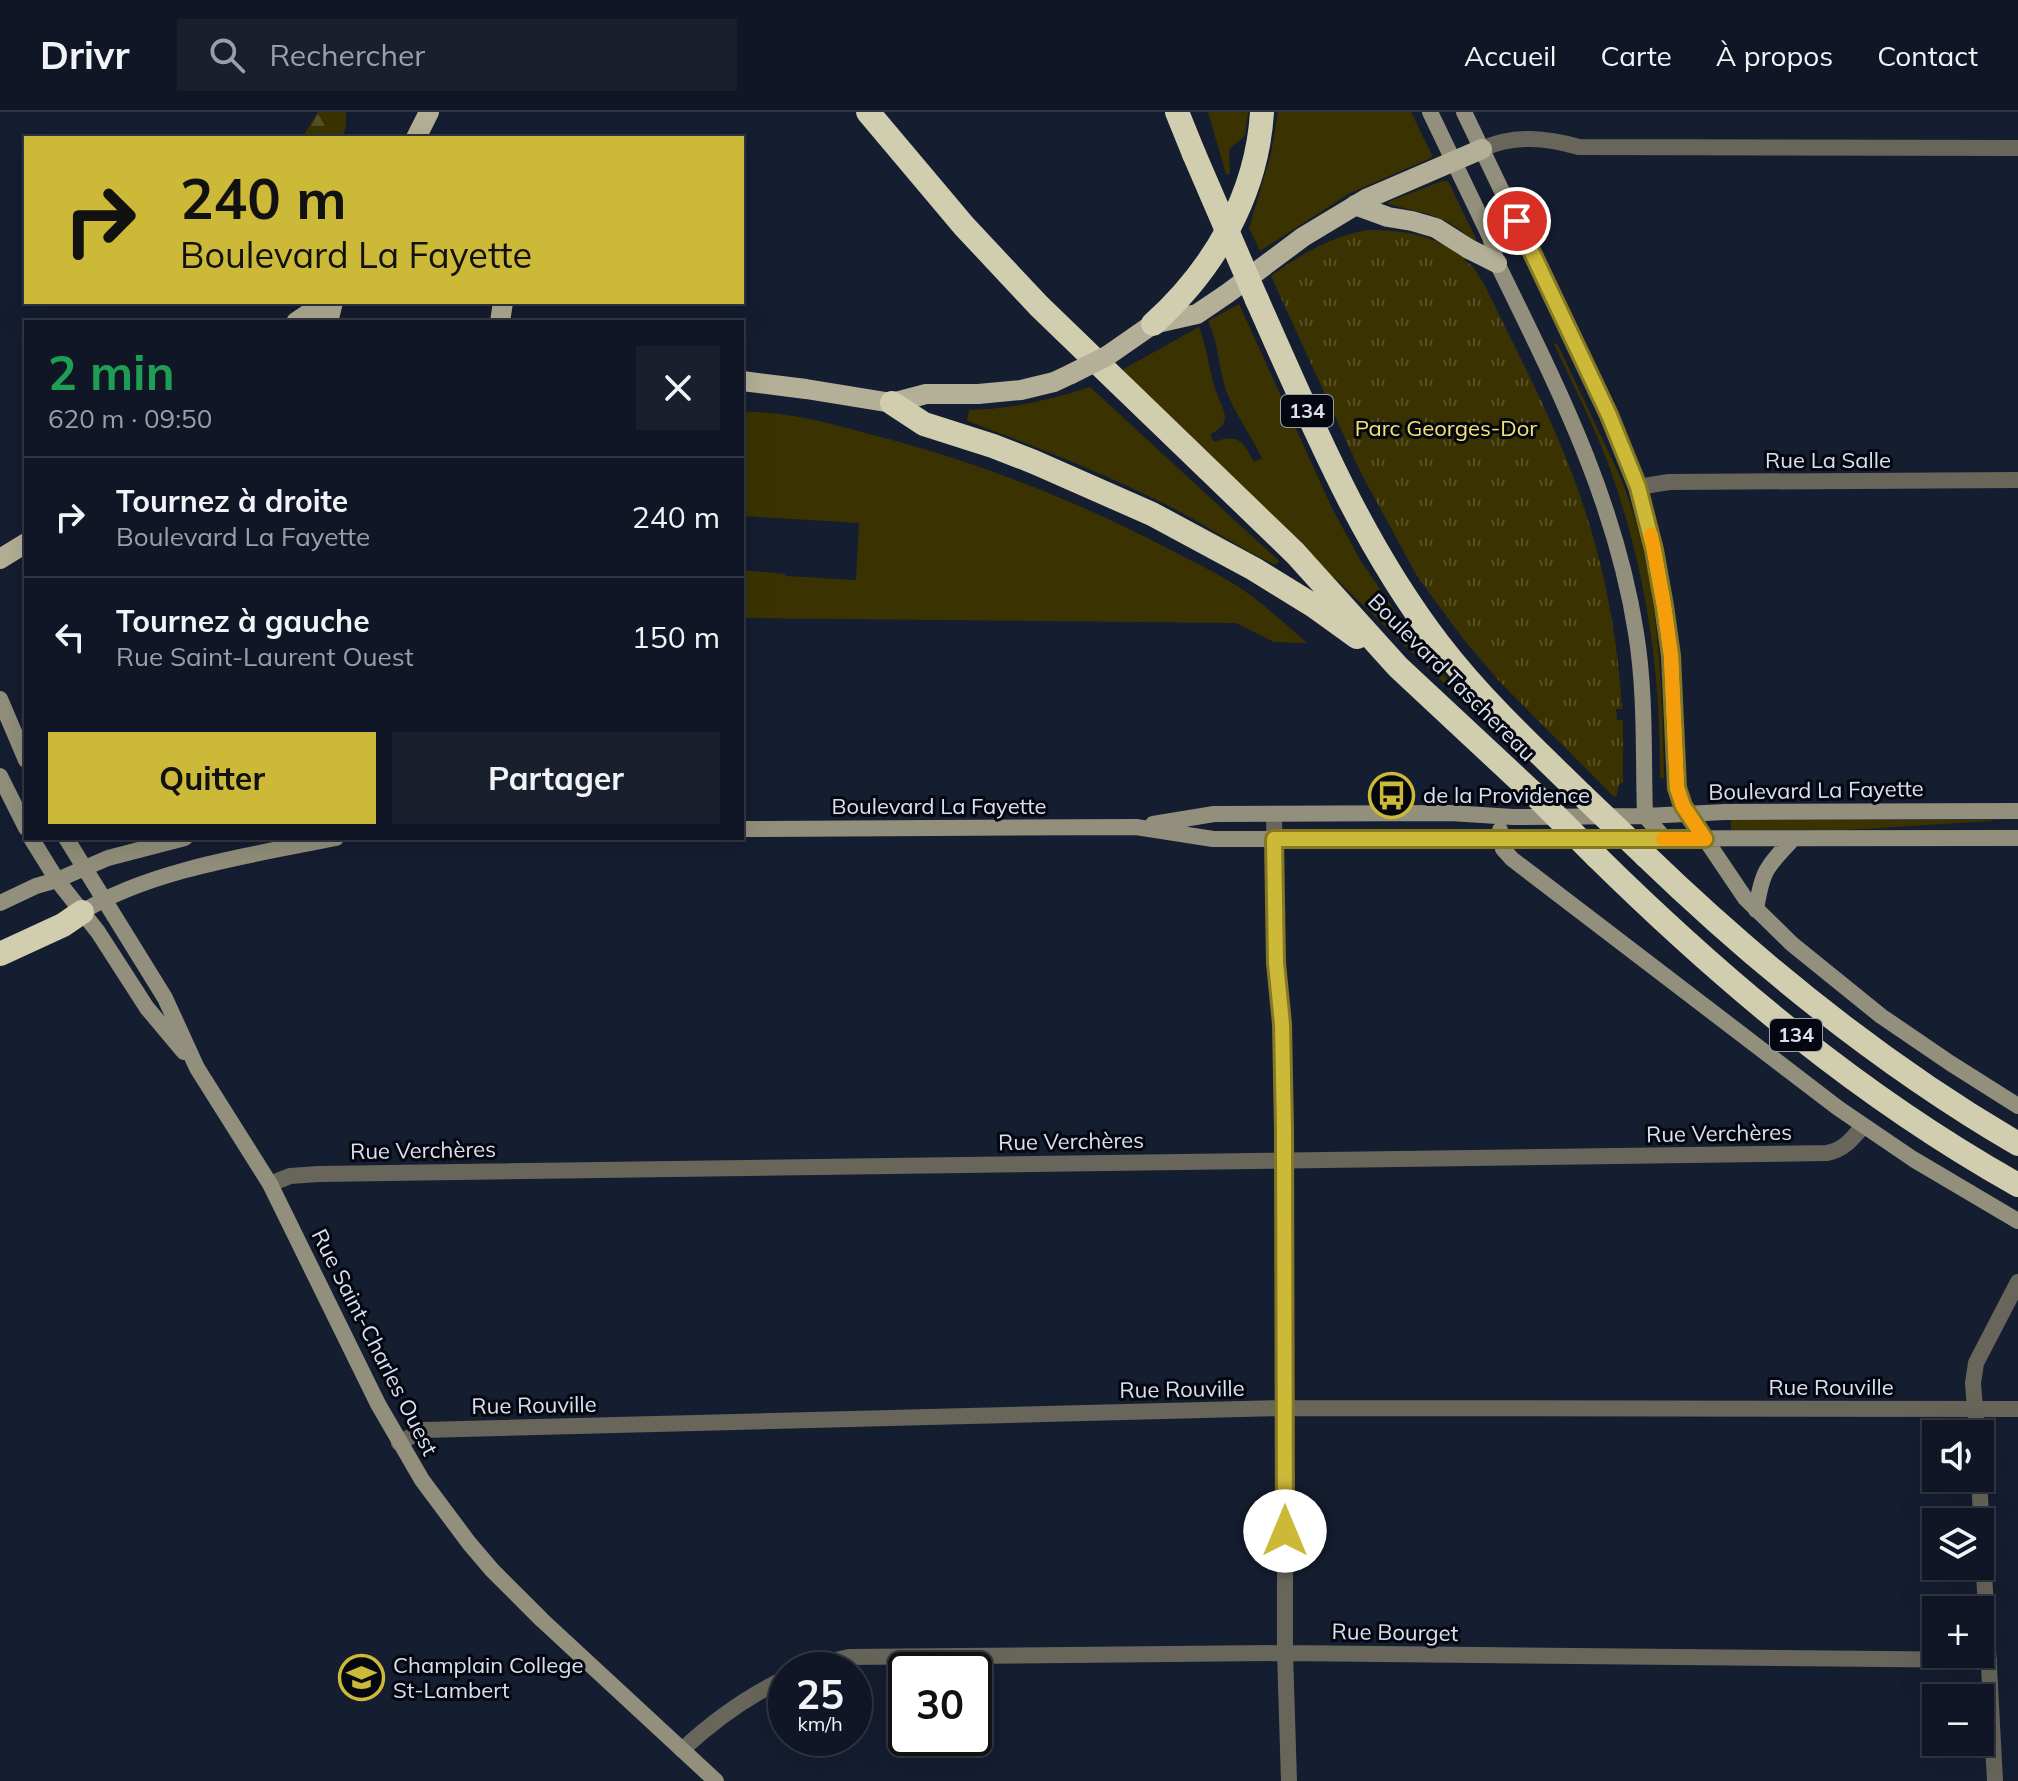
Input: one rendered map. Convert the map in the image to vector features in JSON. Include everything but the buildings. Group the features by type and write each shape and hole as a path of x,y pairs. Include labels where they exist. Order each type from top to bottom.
{"highway":[{"name":"Boulevard Taschereau","path":"868,112 964,226 1031,297 1295,553 1398,667 1532,792 1666,925 1787,1028 1882,1099 2018,1185"},
{"path":"1177,112 1194,154"},
{"name":"Boulevard Taschereau","path":"1190,112 1194,154 1340,482 1394,579 1437,641 1499,714 1726,931 1825,1014 1932,1091 2018,1144"},
{"path":"1153,324 1197,279 1221,243 1247,186 1257,151 1262,112"},
{"path":"892,403 924,424 1034,462 1130,503 1198,537 1314,606 1398,667"},
{"path":"0,954 63,925 93,906"}],"main road":[{"path":"417,136 429,112"},
{"path":"744,381 892,403 926,394 1021,390 1054,382 1107,356 1153,324 1197,314 1303,237 1355,205 1482,149"},
{"path":"1355,205 1388,217 1436,228 1497,263"},
{"path":"297,320 309,304"},
{"path":"298,320 323,304"},
{"path":"0,559 24,544"}],"street":[{"path":"1430,112 1490,237 1497,263 1580,437 1618,546 1641,672 1645,816 1665,839"},
{"path":"1464,112 1609,415 1638,487 1664,606 1671,656 1677,788 1687,814 1735,884 1756,910 1792,944 1881,1016 2018,1106"},
{"path":"1482,149 1503,141 1554,140 1579,147 2018,148"},
{"name":"Rue La Salle","path":"1638,487 1669,482 2018,480"},
{"path":"0,699 24,755"},
{"path":"0,776 24,824"},
{"name":"Boulevard La Fayette","path":"1136,827 1214,814 1450,813 1500,817 2018,811"},
{"path":"1274,814 1276,963 1283,1040 1285,1160 1285,1653 1289,1781"},
{"path":"1500,817 1500,839 1505,852 1516,862 1863,1126 2018,1221"},
{"name":"Boulevard La Fayette","path":"744,829 1136,827 1213,839 2018,838"},
{"path":"1756,910 1760,883 1766,869 1793,839"},
{"name":"Rue Saint-Charles Ouest","path":"32,840 57,880 93,906 165,998 197,1068 270,1184 399,1443 439,1504 492,1570 716,1781"},
{"name":"Rue Saint-Charles Ouest","path":"67,840 83,868 93,906 110,949 147,1008 197,1068"},
{"path":"0,903 116,855 177,840"},
{"path":"93,906 145,883 198,868 327,840"},
{"name":"Rue Verchères","path":"270,1184 290,1176 334,1173 1827,1153 1848,1145 1863,1126"},
{"path":"1976,1420 1973,1383 1976,1363 2018,1282"},
{"name":"Rue Rouville","path":"399,1443 428,1430 1284,1408 2018,1409"},
{"path":"1980,1492 1985,1596"},
{"name":"Rue Bourget","path":"872,1657 1285,1653 1922,1659"},
{"path":"1989,1668 1995,1781"},
{"path":"682,1750 768,1687"}],"green space":[{"path":"318,112 346,112 343,136 303,136"},
{"path":"1208,112 1248,112 1245,136 1229,149 1230,174 1226,174"},
{"path":"1278,112 1411,112 1432,155 1350,193 1260,251 1249,228 1271,154"},
{"path":"1448,181 1477,241 1443,220 1388,204"},
{"name":"Parc Georges-Dor","path":"1367,230 1419,236 1467,256 1464,260 1473,267 1484,284 1553,428 1587,517 1600,564 1618,660 1622,709 1616,709 1617,720 1623,720 1623,782 1619,784 1614,797 1500,682 1464,640 1417,576 1361,473 1271,276 1316,247"},
{"path":"1239,304 1332,508 1359,558 1411,635 1482,720 1120,371 1199,327 1225,416 1222,426 1210,435 1214,442 1229,438 1239,441 1254,462 1262,458 1226,390 1208,321"},
{"path":"1557,343 1619,474 1643,548 1656,624 1664,778 1660,778 1654,657 1641,577 1607,461 1554,344"},
{"path":"1090,387 1279,561 1276,565 1173,508 1122,484 967,421 969,410 1030,403"},
{"path":"744,412 791,415 911,445 986,469 1060,498 1132,530 1227,580 1262,604 1307,643 1274,642 1236,623 744,618 744,570 856,580 859,523 744,516"},
{"path":"1731,820 1993,821 1845,830 1731,830"}],"slow traffic":[{"path":"1651,535 1671,656 1677,788 1687,814 1705,839 1663,839"}],"place":[{"name":"de la Providence","path":"1392,795"},
{"name":"Champlain College St-Lambert","path":"362,1678"}],"route":[{"path":"1285,1531 1284,1130 1274,839 1705,839 1687,814 1677,788 1671,656 1654,550 1638,487 1609,415 1517,221"}]}
